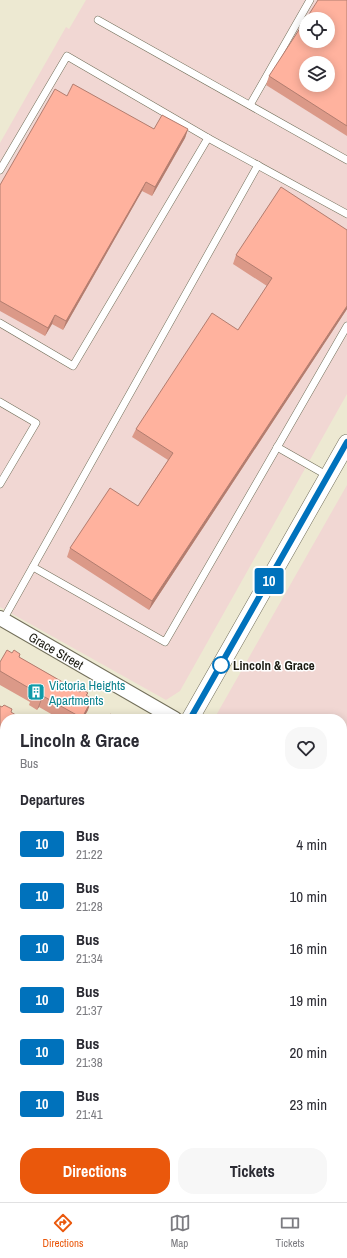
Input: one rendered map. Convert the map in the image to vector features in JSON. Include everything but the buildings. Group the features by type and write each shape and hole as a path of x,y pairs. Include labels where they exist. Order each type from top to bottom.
{"street":[{"path":"193,714 347,442"},
{"name":"Grace Street","path":"2,619 166,714"}],"lane":[{"path":"250,106 310,0"},
{"path":"98,20 347,160"},
{"path":"0,170 67,56 208,138 347,214"},
{"path":"0,323 73,366 208,138"},
{"path":"2,619 33,567 258,165"},
{"path":"33,567 165,642 347,326"},
{"path":"0,402 36,423 0,484"},
{"path":"277,447 328,476"}],"shaded area":[{"path":"86,0 347,0 347,394 180,691 166,700 0,607 0,143 66,27 69,29"},
{"path":"347,485 347,714 217,714"}],"bus line":[{"name":"10","path":"193,714 347,442"}],"place":[{"name":"Lincoln & Grace","path":"221,665"},
{"name":"Victoria Heights Apartments","path":"36,692"}]}
